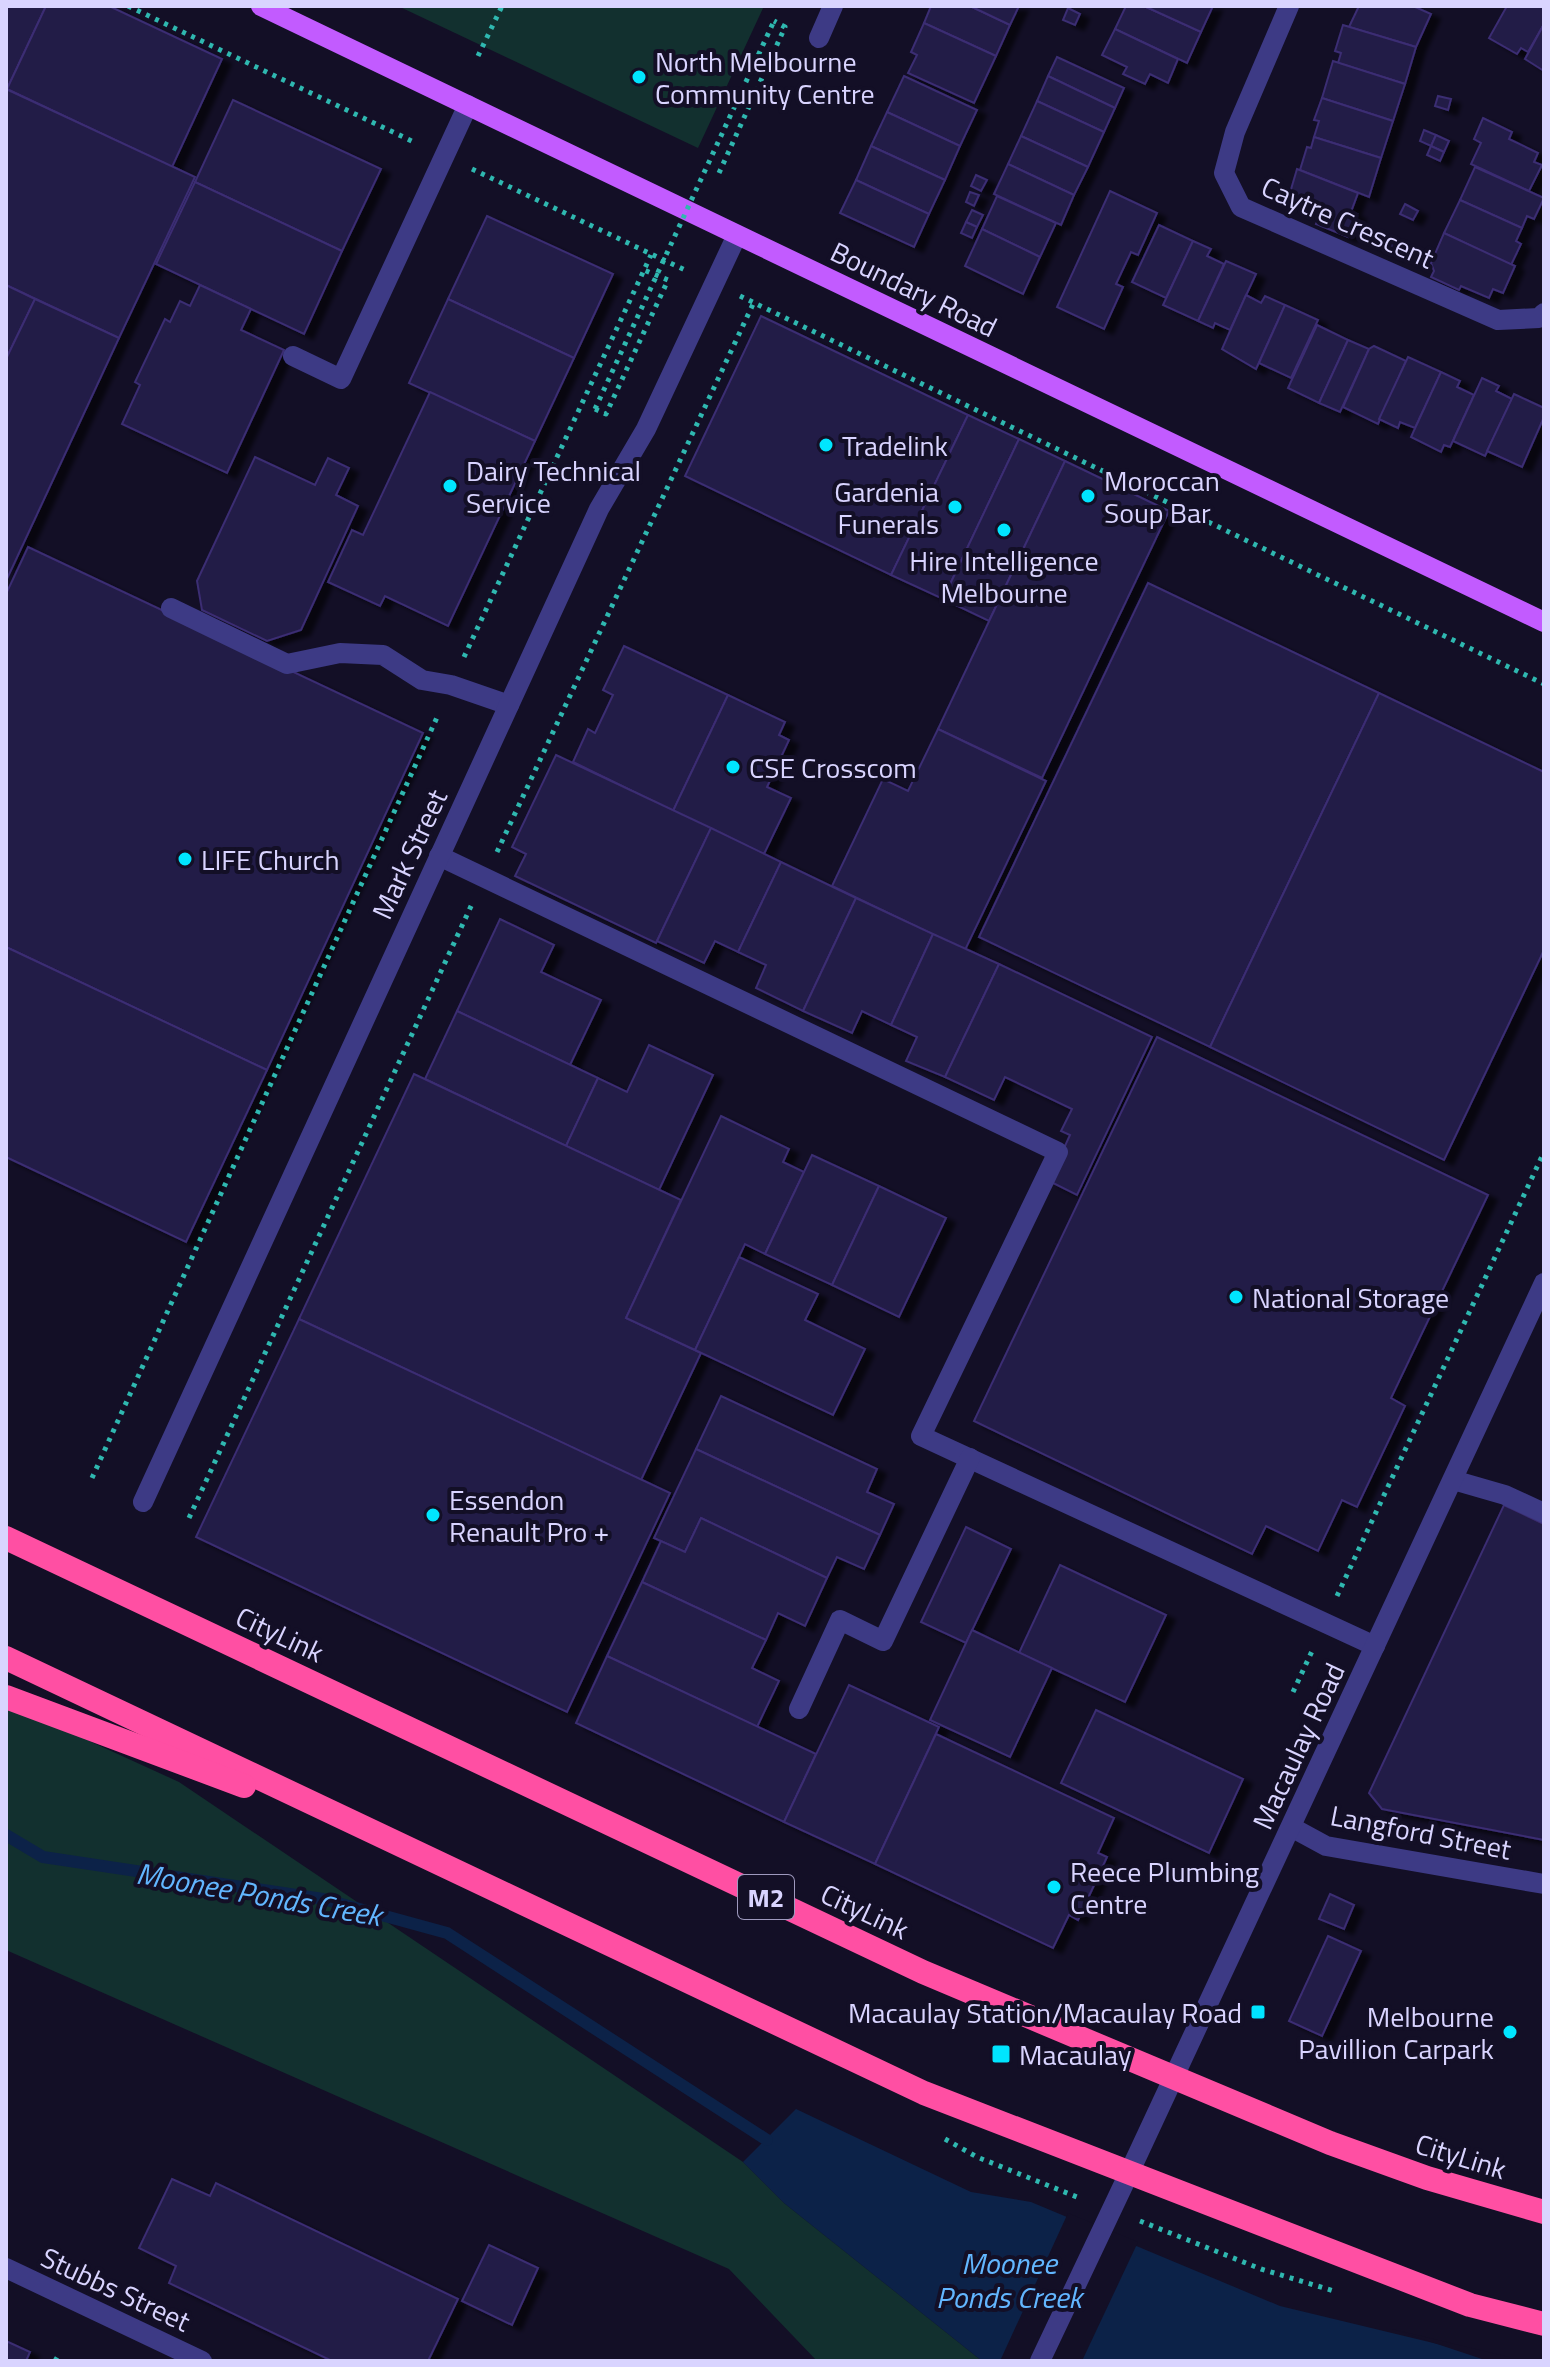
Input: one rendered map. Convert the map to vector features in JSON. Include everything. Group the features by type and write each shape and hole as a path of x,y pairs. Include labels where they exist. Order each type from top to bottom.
{"highway":[{"name":"CityLink","path":"6,1538 923,1972 1330,2143 1427,2178 1544,2212"},
{"path":"6,1658 924,2093 1470,2305 1544,2324"},
{"path":"6,1697 403,1846"}],"main road":[{"name":"Boundary Road","path":"261,6 1544,622"}],"street":[{"path":"819,38 833,6"},
{"name":"Caytre Crescent","path":"1289,6 1235,132 1224,173 1241,207 1498,320 1541,316"},
{"path":"293,356 341,379 468,105"},
{"name":"Mark Street","path":"143,1502 599,509 646,429 737,235"},
{"path":"171,608 287,664 340,653 383,655 422,680 451,685 509,705"},
{"path":"439,856 1058,1152 921,1436 1375,1646"},
{"name":"Macaulay Road","path":"1040,2361 1544,1283"},
{"path":"799,1709 840,1620 883,1641 970,1458"},
{"path":"1453,1480 1505,1495 1544,1513"},
{"name":"Langford Street","path":"1291,1827 1326,1846 1544,1884"},
{"name":"Stubbs Street","path":"6,2268 202,2361"}],"path":[{"path":"128,6 754,302 1544,684"},
{"path":"478,56 502,6"},
{"path":"644,270 668,280 606,414 595,409 774,21 785,27 719,173"},
{"path":"92,1478 451,685 651,255"},
{"path":"189,1518 754,302"},
{"path":"1293,1692 1544,1152"}],"green space":[{"name":"North Melbourne Community Centre","path":"398,6 764,6 698,148"},
{"path":"6,1703 179,1782 743,2162 784,2203 982,2361 817,2361 729,2269 6,1950"}],"water":[{"name":"Moonee Ponds Creek","path":"796,2109 971,2192 1031,2202 1280,2306 1508,2361 982,2361 784,2203 743,2162"}],"pier":[{"path":"1068,2213 1138,2242 1082,2361 1000,2361"},
{"path":"1392,2329 1509,2357 1512,2361 1488,2361"}],"building":[{"path":"6,6 46,6 7,89 6,89"},
{"path":"46,6 109,6 222,59 172,167 7,89"},
{"path":"931,6 970,6 1010,25 996,56 924,23"},
{"path":"970,6 1019,6 1010,25"},
{"path":"1126,6 1144,6 1201,32 1187,63 1115,29"},
{"path":"1144,6 1213,6 1201,32"},
{"path":"1359,6 1413,6 1431,14 1416,47 1349,27"},
{"path":"1507,6 1544,6 1544,24 1528,52 1521,48 1517,54 1489,38"},
{"path":"1068,8 1080,14 1075,25 1063,20"},
{"path":"924,23 996,56 974,103 908,73 917,55 911,52"},
{"path":"1544,24 1544,71 1525,59"},
{"path":"1343,25 1416,47 1405,84 1338,63 1341,53 1335,51"},
{"path":"1115,29 1178,59 1168,83 1150,74 1145,84 1123,74 1127,67 1102,55"},
{"path":"1057,57 1124,88 1115,108 1048,76"},
{"path":"1333,61 1405,84 1393,121 1322,98"},
{"path":"904,76 977,110 960,146 887,112"},
{"path":"1048,76 1115,108 1104,132 1037,101"},
{"path":"6,89 195,177 119,338 6,285"},
{"path":"1438,96 1451,99 1448,110 1435,106"},
{"path":"1322,98 1393,121 1381,158 1314,137 1319,121 1314,120"},
{"path":"233,100 381,169 342,251 195,182"},
{"path":"1037,101 1104,132 1088,167 1021,136"},
{"path":"887,112 960,146 945,180 871,146"},
{"path":"1483,118 1512,132 1509,139 1538,153 1534,162 1542,165 1529,191 1471,164 1481,143 1474,139"},
{"path":"1424,130 1436,135 1431,146 1420,141"},
{"path":"1436,135 1449,141 1444,152 1431,146"},
{"path":"1021,136 1088,167 1074,195 1008,164"},
{"path":"1314,137 1381,158 1369,197 1300,170 1307,147 1311,148"},
{"path":"871,146 945,180 929,214 856,180"},
{"path":"1431,146 1444,152 1440,161 1427,155"},
{"path":"1008,164 1074,195 1061,225 994,194"},
{"path":"1475,167 1544,198 1534,219 1527,216 1522,228 1460,200"},
{"path":"1297,169 1358,193 1351,212 1357,214 1348,237 1316,224 1320,216 1287,203"},
{"path":"976,175 987,180 981,191 971,186"},
{"path":"856,180 929,214 914,247 840,213"},
{"path":"195,182 342,251 304,334 156,264"},
{"path":"1110,191 1157,213 1138,255 1131,252 1116,284 1123,287 1104,329 1057,307"},
{"path":"970,192 979,195 974,206 966,202"},
{"path":"997,196 1056,223 1040,257 982,229"},
{"path":"1460,200 1522,228 1516,241 1521,244 1511,265 1444,233"},
{"path":"1405,204 1418,211 1413,220 1400,214"},
{"path":"972,210 983,215 977,227 966,222"},
{"path":"487,216 613,274 574,358 448,299"},
{"path":"966,222 977,227 972,238 961,233"},
{"path":"1159,225 1193,241 1166,298 1132,282"},
{"path":"982,229 1040,257 1023,294 965,266"},
{"path":"1376,232 1387,238 1382,248 1370,243"},
{"path":"1444,233 1515,266 1503,293 1493,289 1489,298 1461,286 1459,290 1431,277 1434,271 1431,263"},
{"path":"1387,238 1400,243 1395,255 1382,248"},
{"path":"1193,241 1211,249 1207,256 1224,264 1198,321 1163,305"},
{"path":"1226,261 1256,274 1230,330 1215,323 1213,328 1198,321"},
{"path":"6,285 35,299 6,359"},
{"path":"200,285 251,309 241,330 284,350 227,473 122,424 140,385 135,382 165,319 170,322 180,301 190,306"},
{"path":"1246,295 1261,303 1265,296 1285,305 1256,369 1222,349"},
{"path":"35,299 119,338 6,581 6,359"},
{"path":"448,299 574,358 535,441 409,383"},
{"path":"1285,305 1318,320 1291,378 1259,363"},
{"name":"Tradelink","path":"761,316 968,415 891,575 685,476"},
{"path":"1317,325 1348,340 1319,403 1288,388"},
{"path":"1348,340 1369,349 1340,412 1319,403"},
{"path":"1374,346 1406,361 1378,424 1343,407 1369,349"},
{"path":"1408,357 1441,372 1415,428 1400,422 1398,428 1379,419"},
{"path":"1441,372 1460,381 1457,387 1474,395 1450,447 1444,445 1441,452 1411,437"},
{"path":"1482,378 1499,386 1496,391 1512,399 1485,456 1453,441"},
{"name":"Dairy Technical Service","path":"430,392 535,441 448,626 385,596 380,606 328,582 352,530 363,535"},
{"path":"1514,394 1544,408 1544,417 1522,467 1487,451"},
{"name":"Gardenia Funerals","path":"968,415 1019,439 943,599 891,575"},
{"name":"Hire Intelligence Melbourne","path":"1019,439 1065,461 989,621 943,599"},
{"path":"255,457 315,485 328,458 349,468 336,495 358,506 301,630 267,641 202,610 197,581"},
{"path":"1065,461 1169,511 1042,778 938,729"},
{"name":"LIFE Church","path":"28,547 423,733 267,1070 6,947 6,594"},
{"path":"1148,583 1379,693 1210,1047 979,937"},
{"path":"624,646 728,695 673,811 573,762 588,729 595,733 613,695 603,690"},
{"path":"1379,693 1544,772 1544,950 1444,1160 1210,1047"},
{"path":"728,695 785,722 779,735 789,740 767,787 791,798 764,854 673,811"},
{"path":"938,729 1046,781 965,950 832,886 883,779 908,791"},
{"path":"556,755 711,828 656,943 515,876 526,854 512,847"},
{"path":"711,828 781,862 738,952 715,941 704,963 657,941"},
{"path":"781,862 856,898 803,1011 756,988 766,965 738,952"},
{"path":"856,898 933,934 891,1025 862,1011 852,1033 803,1011"},
{"path":"500,919 554,945 541,972 601,1000 570,1065 457,1011"},
{"path":"933,934 999,964 945,1077 906,1061 917,1037 891,1025"},
{"path":"6,947 267,1070 186,1242 6,1157"},
{"path":"999,964 1152,1037 1077,1195 1049,1181 1070,1135 1061,1131 1072,1109 1005,1077 994,1100 945,1077"},
{"path":"457,1011 598,1078 566,1146 425,1079"},
{"name":"National Storage","path":"1157,1037 1488,1195 1391,1398 1405,1406 1357,1507 1342,1500 1318,1551 1266,1526 1252,1554 974,1421"},
{"path":"649,1045 713,1075 659,1190 566,1146 598,1078 627,1092"},
{"path":"414,1074 681,1200 626,1318 701,1353 641,1480 299,1319"},
{"path":"721,1116 789,1149 783,1162 804,1172 765,1254 745,1244 695,1350 626,1318"},
{"path":"812,1155 879,1186 832,1285 765,1254"},
{"path":"879,1186 946,1218 899,1317 832,1285"},
{"path":"739,1257 818,1294 805,1320 865,1349 833,1415 695,1350"},
{"name":"Essendon Renault Pro +","path":"299,1319 670,1493 567,1712 196,1537"},
{"path":"721,1396 877,1469 867,1492 894,1504 880,1535 696,1449"},
{"path":"696,1449 880,1535 864,1569 837,1557 827,1578 701,1518 685,1552 654,1538"},
{"path":"1504,1505 1544,1524 1544,1840 1382,1809 1369,1793"},
{"path":"701,1518 827,1578 805,1626 778,1613 766,1640 642,1582 661,1541 685,1552"},
{"path":"966,1527 1011,1549 966,1643 921,1622"},
{"path":"1060,1565 1166,1615 1125,1702 1019,1653"},
{"path":"642,1582 766,1640 752,1668 779,1681 757,1727 607,1656"},
{"path":"972,1630 1052,1668 1010,1757 930,1720"},
{"path":"607,1656 816,1754 784,1822 576,1723"},
{"path":"849,1685 939,1727 875,1864 784,1822"},
{"path":"1096,1710 1243,1779 1209,1853 1061,1783"},
{"path":"936,1734 1114,1818 1098,1853 1107,1857 1078,1920 1069,1915 1053,1948 875,1864"},
{"path":"1330,1894 1354,1905 1344,1929 1319,1919"},
{"path":"1328,1936 1361,1951 1322,2036 1289,2021"},
{"path":"172,2179 210,2196 216,2183 458,2299 428,2361 332,2361 169,2283 176,2266 139,2248"},
{"path":"489,2245 538,2268 512,2325 462,2301"},
{"path":"6,2341 30,2352 26,2361 6,2361"}],"waterway":[{"name":"Moonee Ponds Creek","path":"6,1835 43,1857 323,1899 447,1933 767,2140"}],"place":[{"name":"North Melbourne Community Centre","path":"639,77"},
{"name":"Tradelink","path":"826,445"},
{"name":"Dairy Technical Service","path":"450,486"},
{"name":"Moroccan Soup Bar","path":"1088,496"},
{"name":"Gardenia Funerals","path":"955,507"},
{"name":"Hire Intelligence Melbourne","path":"1004,530"},
{"name":"CSE Crosscom","path":"733,767"},
{"name":"LIFE Church","path":"185,859"},
{"name":"National Storage","path":"1236,1297"},
{"name":"Essendon Renault Pro +","path":"433,1515"},
{"name":"Reece Plumbing Centre","path":"1054,1887"},
{"name":"Macaulay Station/Macaulay Road","path":"1258,2012"},
{"name":"Melbourne Pavillion Carpark","path":"1510,2032"},
{"name":"Macaulay","path":"1001,2054"}]}
